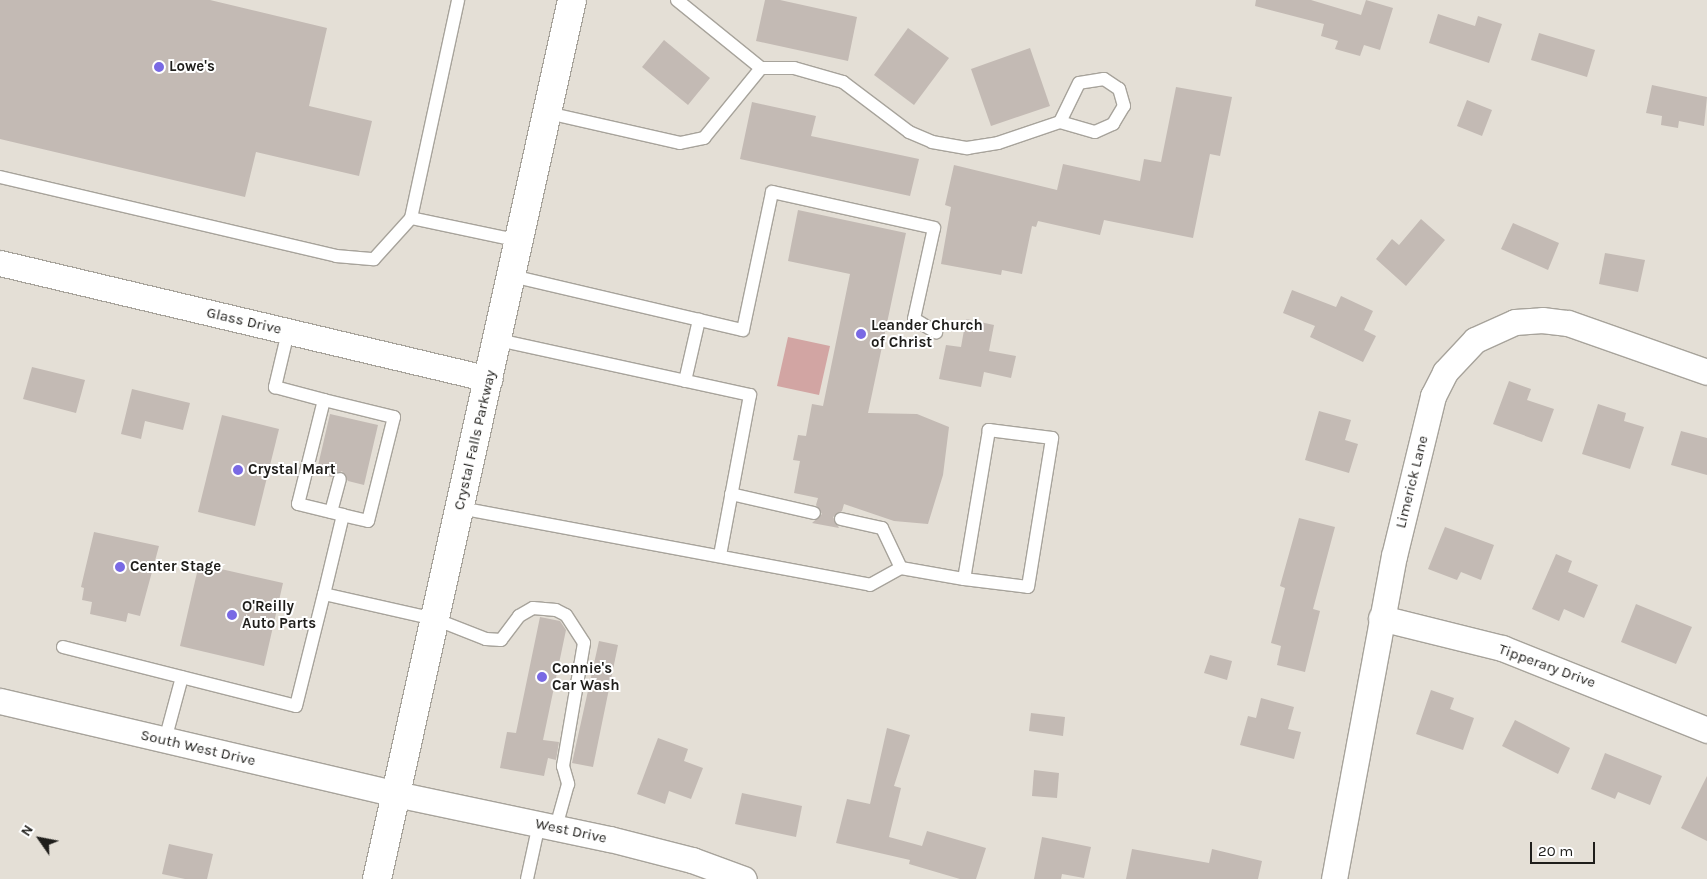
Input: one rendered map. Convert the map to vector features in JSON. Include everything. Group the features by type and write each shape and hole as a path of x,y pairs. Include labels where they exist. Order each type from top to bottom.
{"main road":[{"name":"Crystal Falls Parkway","path":"377,879 572,0"}],"street":[{"name":"Glass Drive","path":"0,263 489,379"},
{"name":"Limerick Lane","path":"1334,879 1381,618 1433,396 1455,358 1475,340 1515,322 1551,321 1568,323 1707,372"},
{"name":"Tipperary Drive","path":"1381,618 1502,648 1707,730"},
{"name":"South West Drive","path":"0,701 396,794"},
{"name":"West Drive","path":"396,794 547,826 692,860 736,878"}],"lane":[{"path":"0,177 336,256 374,259 411,218 458,0"},
{"path":"677,0 761,68 794,68 843,82 909,132 932,142 966,148 998,143 1060,122 1095,132 1113,124 1124,106 1119,90 1104,79 1079,83 1060,122"},
{"path":"548,114 680,143 696,140 704,138 761,68"},
{"path":"512,276 743,330 772,192 934,228 914,318 936,332"},
{"path":"411,218 520,241"},
{"path":"685,381 699,320"},
{"path":"288,332 275,387 324,400 356,414 394,417 368,521 298,504 324,400"},
{"path":"498,340 750,395 720,555"},
{"path":"460,508 720,555 870,585 901,568 964,579 1028,587 1052,438 989,430 964,579"},
{"path":"63,647 296,706 324,594 337,514 340,479"},
{"path":"731,494 814,513"},
{"path":"841,519 882,528 901,568"},
{"path":"324,594 435,619 486,639 501,640 519,616 533,608 566,615 576,626 584,642 563,766 568,784 547,826 527,879"},
{"path":"165,740 182,677"}],"shaded area":[{"path":"788,337 830,346 819,395 777,386"}],"building":[{"name":"Lowe's","path":"0,0 210,0 327,28 309,106 372,121 359,176 256,152 245,197 0,139"},
{"path":"765,0 780,0 857,17 848,61 756,41"},
{"path":"1256,0 1311,0 1361,15 1366,0 1393,8 1380,50 1364,45 1360,56 1335,49 1338,41 1321,36 1324,24 1255,6"},
{"path":"1438,14 1475,26 1478,16 1502,24 1489,63 1429,43"},
{"path":"908,28 949,58 914,105 874,75"},
{"path":"1539,33 1595,50 1587,77 1531,60"},
{"path":"664,40 710,78 688,105 642,67"},
{"path":"1030,48 1050,106 991,126 971,69"},
{"path":"1652,85 1707,97 1704,126 1679,121 1678,128 1661,125 1662,116 1646,113"},
{"path":"1176,87 1232,97 1220,156 1210,154 1193,238 1104,220 1100,235 1038,221 1036,227 1032,226 1022,274 1002,270 1001,275 941,264 951,207 945,205 954,165 1057,190 1063,164 1140,181 1144,159 1161,162"},
{"path":"1467,100 1492,110 1482,136 1457,126"},
{"path":"752,102 816,116 811,136 919,159 910,196 740,159"},
{"name":"Leander Church of Christ","path":"798,210 906,233 868,413 917,414 949,427 943,475 928,524 894,521 844,504 842,511 833,517 839,528 812,523 822,514 816,505 818,498 794,493 800,461 793,460 798,435 806,436 812,404 823,406 850,274 788,261"},
{"path":"1421,219 1445,240 1406,286 1376,259 1392,239 1399,245"},
{"path":"1513,223 1559,243 1548,270 1501,249"},
{"path":"1605,253 1645,260 1638,292 1599,284"},
{"path":"1292,290 1336,307 1341,296 1373,311 1364,330 1376,336 1363,362 1310,337 1315,326 1283,313"},
{"path":"966,319 994,325 989,351 1016,356 1011,378 984,372 981,387 939,379 946,345 961,347"},
{"path":"32,367 85,380 76,413 23,399"},
{"path":"1509,381 1531,389 1527,400 1554,409 1542,442 1493,424"},
{"path":"132,389 190,403 183,430 145,421 141,439 121,434"},
{"path":"1598,404 1626,413 1624,421 1644,427 1630,469 1582,454"},
{"path":"1319,411 1351,420 1345,440 1358,444 1349,473 1305,460"},
{"name":"Crystal Mart","path":"330,414 378,425 364,485 348,481 342,471 332,477 316,474"},
{"name":"Crystal Mart","path":"222,415 279,429 255,526 198,512"},
{"path":"1681,431 1707,438 1707,475 1671,465"},
{"path":"1299,518 1335,527 1313,609 1320,611 1305,672 1277,665 1281,646 1271,643 1285,588 1280,586"},
{"path":"1445,527 1494,545 1481,580 1461,572 1457,580 1428,569"},
{"name":"Center Stage","path":"94,532 159,546 140,616 128,613 126,622 90,614 92,602 82,600 84,588 81,587"},
{"path":"1556,554 1572,561 1568,572 1598,585 1584,618 1564,609 1559,621 1532,609"},
{"name":"O'Reilly Auto Parts","path":"199,564 283,583 264,666 180,646"},
{"path":"1636,604 1692,627 1676,664 1621,642"},
{"name":"Connie's Car Wash","path":"540,617 560,621 566,630 543,740 559,742 556,760 548,758 544,776 500,768 507,732 516,733"},
{"path":"599,641 618,645 593,767 572,763"},
{"path":"1210,655 1232,661 1227,680 1204,673"},
{"path":"1431,690 1454,698 1450,709 1474,718 1463,750 1416,734"},
{"path":"1261,698 1294,707 1288,729 1301,732 1294,759 1240,745 1248,716 1256,718"},
{"path":"1031,713 1065,717 1063,736 1029,731"},
{"path":"1515,720 1570,748 1558,774 1502,746"},
{"path":"887,728 910,735 894,786 901,788 889,837 922,846 927,831 986,848 976,879 960,879 909,864 910,860 836,843 847,799 870,804"},
{"path":"658,738 688,749 684,761 703,768 691,799 669,791 665,804 637,794"},
{"path":"1605,753 1662,776 1650,805 1618,792 1615,799 1591,789"},
{"path":"1034,770 1059,773 1057,798 1032,796"},
{"path":"1707,776 1707,841 1681,828"},
{"path":"742,793 802,806 796,837 735,824"},
{"path":"1042,837 1091,847 1084,878 1062,874 1061,879 1034,879"},
{"path":"169,844 213,854 207,879 185,879 162,874"},
{"path":"1132,849 1209,863 1212,849 1262,861 1258,879 1126,879"}],"place":[{"name":"Lowe's","path":"159,67"},
{"name":"Leander Church of Christ","path":"861,334"},
{"name":"Crystal Mart","path":"238,470"},
{"name":"Center Stage","path":"120,567"},
{"name":"O'Reilly Auto Parts","path":"232,615"},
{"name":"Connie's Car Wash","path":"542,677"}]}
